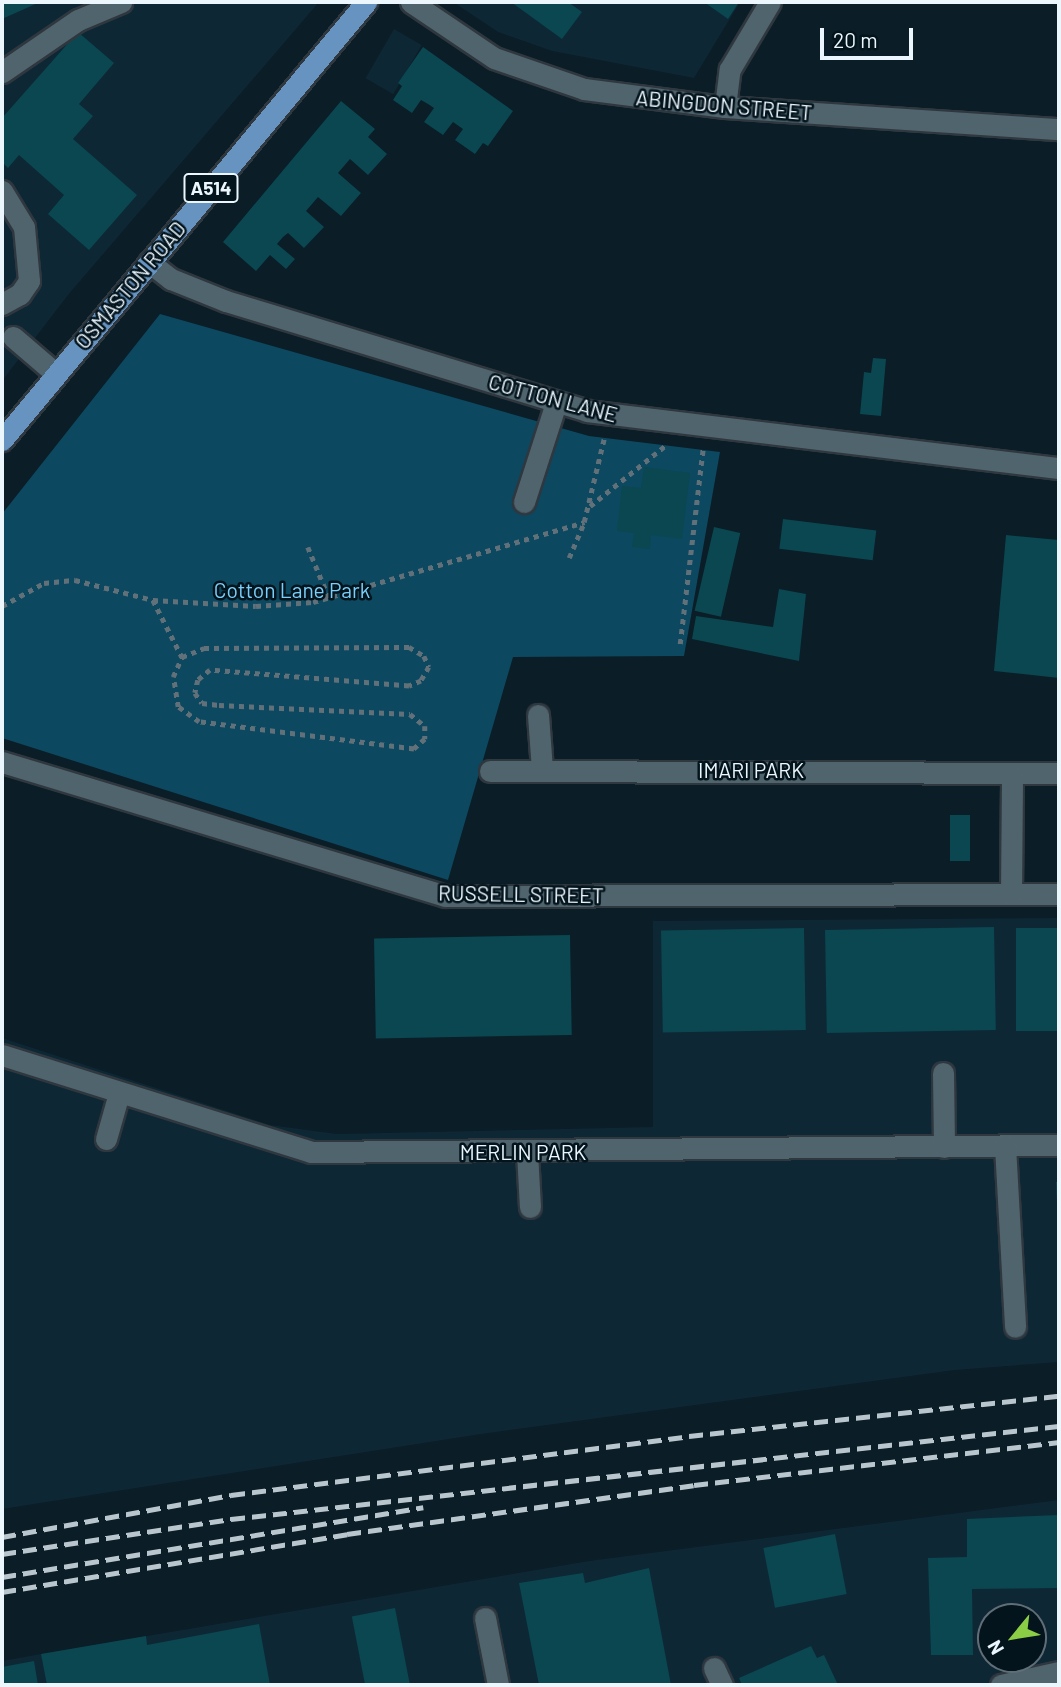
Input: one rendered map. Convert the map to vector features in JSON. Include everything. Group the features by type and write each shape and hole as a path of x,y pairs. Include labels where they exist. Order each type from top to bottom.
{"main road":[{"name":"OSMASTON ROAD","path":"2,440 366,2"}],"street":[{"path":"2,72 78,19 121,2"},
{"name":"ABINGDON STREET","path":"411,2 494,58 533,75 638,98 725,107 1059,129"},
{"path":"725,107 730,69 770,2"},
{"path":"2,191 24,227 29,281 20,294 2,304 8,337 55,373"},
{"name":"COTTON LANE","path":"149,262 171,279 226,301 556,403 608,415 1059,468"},
{"path":"524,502 556,403"},
{"path":"538,715 542,770"},
{"name":"RUSSELL STREET","path":"2,762 445,896 1059,894"},
{"name":"IMARI PARK","path":"490,771 951,770 1012,776 1059,773"},
{"path":"1011,894 1012,776"},
{"name":"MERLIN PARK","path":"2,1055 311,1152 1059,1145"},
{"path":"943,1073 944,1147"},
{"path":"106,1139 119,1093"},
{"path":"1005,1146 1015,1327"},
{"path":"527,1152 530,1207"},
{"path":"485,1618 498,1685"},
{"path":"1001,1685 1059,1672"}],"path":[{"path":"569,558 589,506 608,415"},
{"path":"589,506 698,426"},
{"path":"680,644 698,426"},
{"path":"2,606 44,583 75,580 153,600 286,606 329,598 584,522"},
{"path":"308,547 329,598"},
{"path":"153,600 182,657"},
{"path":"409,647 424,656 429,667 421,681 408,686 210,670 198,680 195,693 202,703 219,705 410,714 425,726 425,739 414,749 390,748 199,722 178,707 173,677 182,657 204,648 409,647"}],"shaded area":[{"path":"2,2 319,2 68,295 2,381"},
{"path":"453,2 740,2 694,78 552,51 498,32"},
{"path":"394,29 422,45 393,94 366,78"},
{"path":"1059,918 1059,1362 955,1370 481,1434 2,1509 2,1038 270,1125 337,1134 653,1127 653,921"},
{"path":"1059,1500 1059,1685 2,1685 2,1661 589,1561"}],"green space":[{"name":"Cotton Lane Park","path":"160,314 589,436 720,452 684,656 513,657 448,880 2,738 2,514"}],"building":[{"path":"2,2 40,2 2,19"},
{"path":"511,2 568,2 582,12 562,39"},
{"path":"704,2 739,2 728,19"},
{"path":"78,32 114,63 79,104 93,116 73,139 137,195 89,250 48,214 64,195 19,155 8,168 2,162 2,118"},
{"path":"423,47 513,111 488,146 483,143 475,154 455,140 463,129 453,122 443,135 424,122 434,108 428,104 421,100 412,113 393,100 402,86 398,83"},
{"path":"341,101 375,129 368,137 387,154 368,175 350,159 338,173 361,193 341,216 318,197 306,211 324,227 304,248 288,233 283,237 277,244 295,259 286,269 270,255 256,271 223,242"},
{"path":"873,358 886,359 881,416 860,414 864,372 871,373"},
{"path":"644,467 690,473 682,539 651,535 650,549 632,547 634,533 617,531 622,486 641,488"},
{"path":"783,519 876,530 873,560 779,549"},
{"path":"714,527 740,533 721,617 695,611"},
{"path":"1006,535 1059,540 1059,678 994,671"},
{"path":"779,589 806,594 799,661 692,639 696,616 773,627"},
{"path":"950,815 970,815 970,861 950,861"},
{"path":"994,927 996,1030 827,1033 825,930"},
{"path":"804,928 806,1030 663,1032 661,930"},
{"path":"1016,928 1059,928 1059,1031 1016,1031"},
{"path":"570,935 572,1035 376,1038 374,938"},
{"path":"1056,1182 1059,1182 1057,1203"},
{"path":"1059,1515 1059,1588 972,1589 973,1655 931,1655 928,1558 967,1557 967,1519"},
{"path":"835,1534 847,1594 775,1608 763,1548"},
{"path":"649,1568 671,1685 539,1685 519,1583 583,1573 585,1583"},
{"path":"395,1608 410,1685 365,1685 352,1616"},
{"path":"259,1624 270,1685 47,1685 41,1654 146,1636 147,1645"},
{"path":"811,1646 817,1658 824,1655 838,1685 742,1685 739,1678"},
{"path":"34,1661 38,1685 2,1685 2,1667"}],"railway":[{"path":"2,1537 231,1495 689,1436 1059,1396"},
{"path":"2,1554 231,1519 1059,1426"},
{"path":"2,1592 347,1534 694,1485 1059,1442"},
{"path":"2,1577 423,1507"}]}
